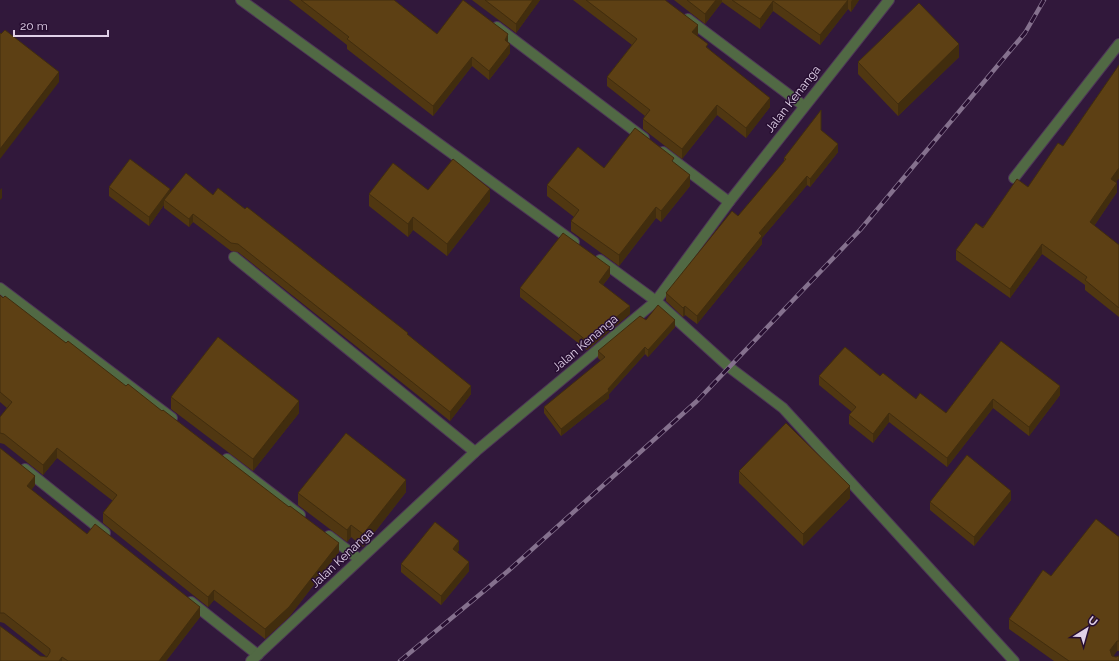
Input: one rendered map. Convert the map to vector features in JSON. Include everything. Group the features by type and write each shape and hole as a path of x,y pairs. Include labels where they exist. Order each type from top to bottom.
{"street":[{"path":"241,0 656,301 729,366 783,408 1014,661"},
{"name":"Jalan Kenanga","path":"254,658 475,452 656,301 729,202 889,0"},
{"path":"681,14 804,106"},
{"path":"487,19 729,202"},
{"path":"1014,178 1119,44"},
{"path":"234,257 475,452"},
{"path":"0,288 183,426"},
{"path":"220,454 309,521"},
{"path":"18,464 110,538"},
{"path":"321,531 359,559"},
{"path":"184,596 254,658"}],"building":[{"path":"301,0 394,0 437,34 463,0 508,34 505,40 510,44 489,71 472,57 433,106 347,39 349,37"},
{"path":"485,0 533,0 516,24"},
{"path":"586,0 665,0 698,25 692,32 708,44 706,47 770,98 746,128 717,105 682,149 643,119 650,110 607,77 637,39"},
{"path":"687,0 716,0 705,14"},
{"path":"732,0 848,0 820,35 773,1 760,19"},
{"path":"919,3 959,44 898,104 858,62"},
{"path":"5,30 59,72 0,149 0,33 1,34"},
{"path":"1119,65 1119,168 1111,179 1117,183 1090,222 1119,245 1119,308 1085,280 1087,277 1042,244 1010,289 956,250 976,223 983,228 1017,179 1028,187 1058,143 1063,146"},
{"path":"821,110 821,130 838,144 810,179 807,176 759,233 762,236 697,316 685,306 683,308 666,293 732,211 738,216 786,159 784,158"},
{"path":"635,128 674,158 672,161 690,175 661,211 656,207 619,255 571,221 579,210 547,185 578,147 604,168"},
{"path":"130,159 170,189 149,217 109,187"},
{"path":"453,159 490,189 447,244 413,217 408,224 369,194 393,163 428,190"},
{"path":"186,173 213,195 218,188 245,209 247,207 408,333 407,334 471,386 450,412 238,244 231,243 193,214 189,219 164,200"},
{"path":"563,233 610,267 599,282 630,306 587,341 520,288"},
{"path":"0,295 3,298 5,296 66,343 68,341 126,386 128,384 289,507 290,506 339,543 289,607 265,629 214,590 208,597 103,513 117,495 57,448 43,465 4,434 0,433 0,417 12,402 0,392"},
{"path":"658,305 675,320 648,350 645,347 608,389 609,391 561,429 544,407 605,357 598,351 640,316 646,320"},
{"path":"218,337 299,401 253,459 171,397"},
{"path":"1001,341 1060,386 1029,427 993,399 947,458 889,413 873,434 849,415 856,407 819,376 845,347 880,376 883,373 916,399 920,393 946,413"},
{"path":"786,423 850,486 803,534 739,471"},
{"path":"346,433 406,480 363,534 351,525 347,530 298,493"},
{"path":"0,448 35,476 27,486 87,534 95,524 200,607 159,661 68,661 62,657 59,661 0,661 0,626 40,656 47,657 50,649 4,613 0,613"},
{"path":"967,455 1011,491 974,537 930,502"},
{"path":"1096,519 1119,537 1119,641 1117,641 1110,650 1112,656 1119,656 1119,661 1069,661 1009,619 1043,570 1051,576"},
{"path":"435,522 459,541 453,549 469,562 441,596 401,564"}],"railway":[{"path":"400,661 508,571 697,401 860,230 1025,33 1044,0"}]}
